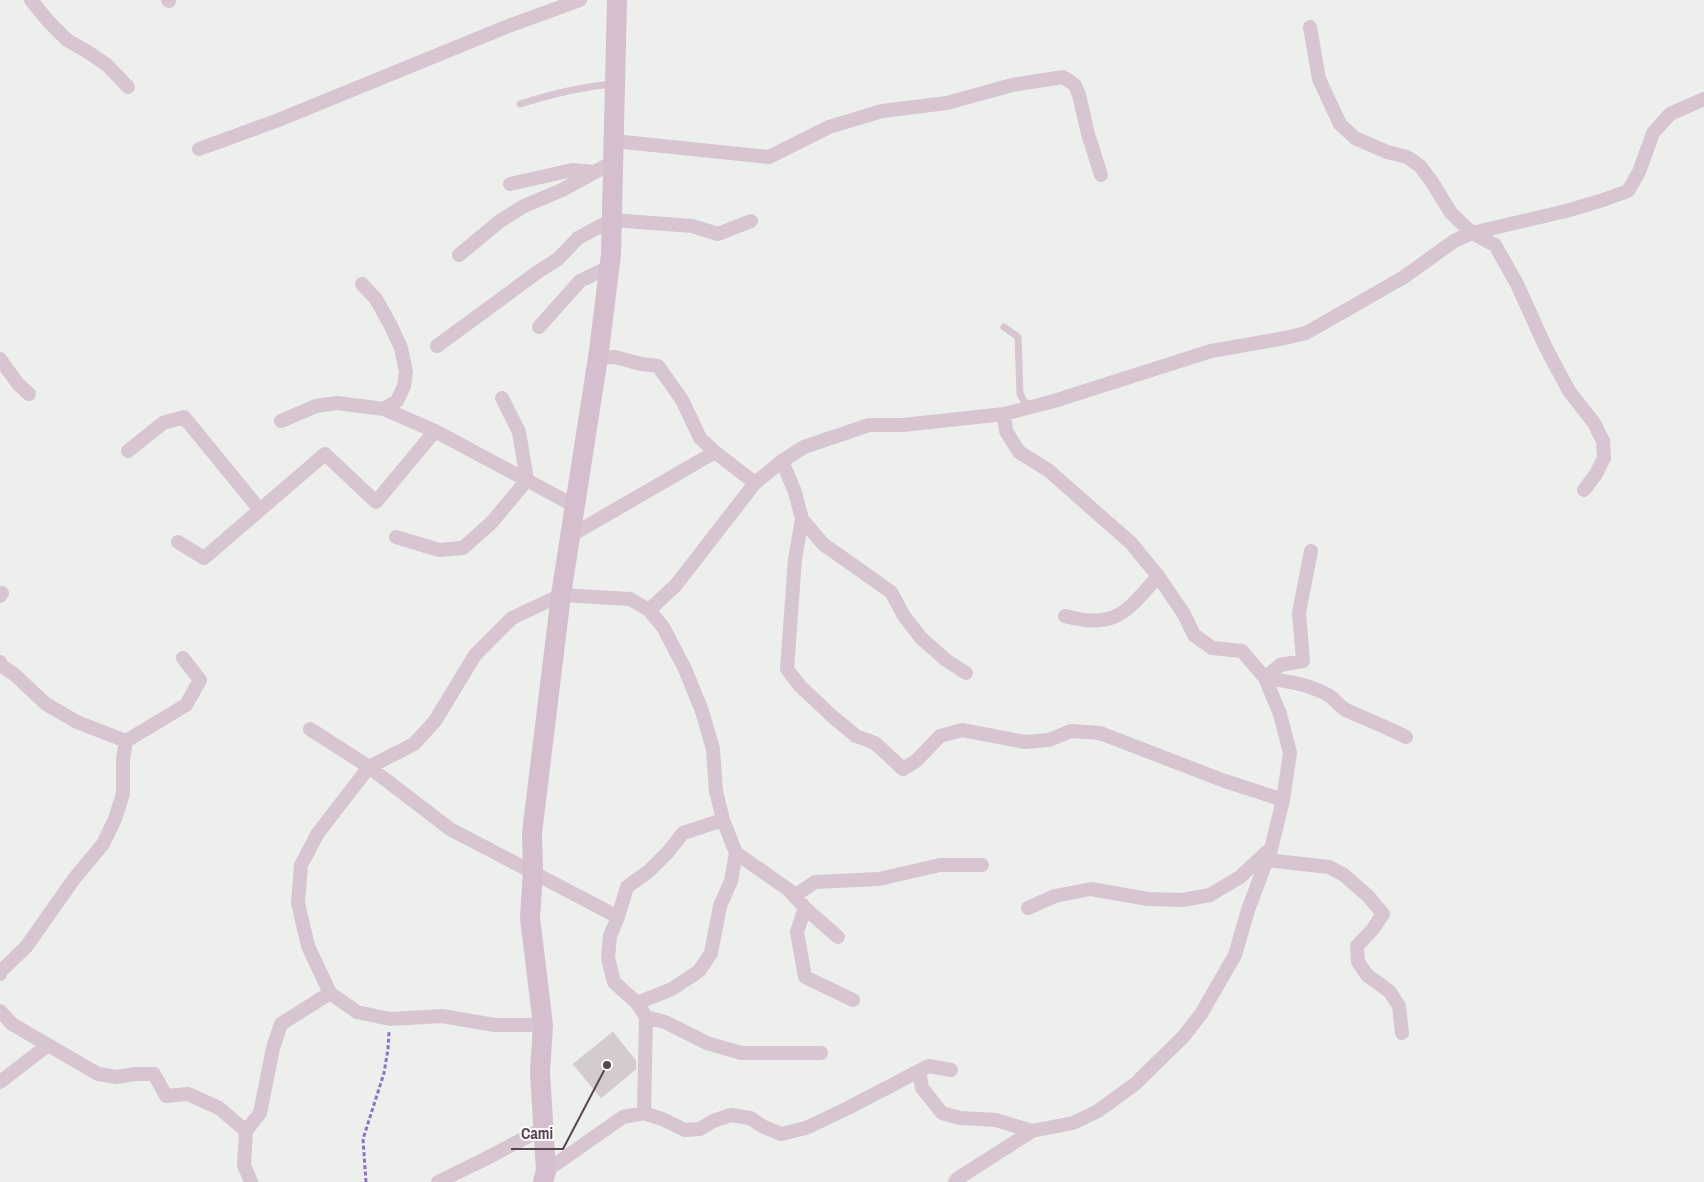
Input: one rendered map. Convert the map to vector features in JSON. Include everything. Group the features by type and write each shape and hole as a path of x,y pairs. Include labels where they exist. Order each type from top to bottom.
{"street":[{"path":"32,0 48,21 67,40 107,65 128,88"},
{"path":"199,149 276,121 545,12 580,0"},
{"path":"545,1177 540,1072 543,1025 530,918 533,872 532,834 561,595 609,267 612,220 604,167 614,141 617,0"},
{"path":"1310,28 1319,79 1340,124 1355,138 1387,152 1407,156 1420,166 1451,213 1472,233 1495,244 1517,284 1568,391 1594,423 1603,441 1604,458 1596,474 1584,490"},
{"path":"614,141 768,157 829,127 882,111 947,103 1012,85 1064,77 1075,85 1079,95 1088,134 1101,175"},
{"path":"649,610 676,585 755,483 782,461 804,447 869,425 903,425 1004,414 1054,401 1210,351 1306,333 1404,277 1454,241 1472,233 1600,202 1628,191 1639,172 1653,133 1670,114 1704,99"},
{"path":"510,184 572,170 604,167"},
{"path":"459,255 500,221 524,206 562,190 604,167"},
{"path":"437,346 558,259 578,238 612,220 692,226 718,234 751,221"},
{"path":"539,327 580,281 609,267"},
{"path":"362,284 376,299 401,348 406,372 404,386 397,401 384,409"},
{"path":"597,358 615,357 641,364 658,366 682,400 700,438 714,452 755,483"},
{"path":"0,359 18,384 29,394"},
{"path":"396,537 439,550 462,548 492,522 527,480 519,432 502,398"},
{"path":"281,421 316,406 337,403 384,409 435,431 575,506"},
{"path":"955,1182 991,1156 1032,1131 1073,1123 1098,1111 1135,1084 1184,1036 1201,1014 1235,955 1248,910 1269,854 1283,800 1290,753 1280,714 1265,678 1242,651 1212,648 1194,635 1184,614 1158,576 1131,544 1048,470 1018,452 1006,430 1004,414"},
{"path":"128,451 162,423 184,417 260,510"},
{"path":"178,542 204,558 325,454 376,502 435,431"},
{"path":"570,536 714,452"},
{"path":"782,461 795,492 802,519 795,559 787,669 800,686 833,717 856,736 874,743 903,769 916,761 940,736 962,730 1026,742 1049,740 1071,731 1100,733 1222,780 1283,800"},
{"path":"802,519 823,544 891,592 904,616 921,638 946,660 966,673"},
{"path":"1265,678 1280,665 1302,661 1299,613 1311,551"},
{"path":"1065,616 1083,621 1104,621 1120,615 1133,605 1158,576"},
{"path":"543,1025 495,1025 442,1016 390,1018 357,1012 330,993 308,946 298,903 301,865 318,833 369,767 414,744 435,721 475,655 512,618 561,595 630,599 649,610 663,627 686,669 702,711 714,749 716,791 723,820 736,853 731,881 720,906 711,953 699,971 672,989 637,1002"},
{"path":"126,741 186,706 200,680 183,658"},
{"path":"0,662 2,666 15,675 46,704 77,722 126,741"},
{"path":"1265,678 1317,689 1331,696 1343,709 1406,737"},
{"path":"310,729 369,767 450,828 618,917"},
{"path":"0,974 26,947 74,879 103,844 115,819 123,794 123,760 126,741"},
{"path":"644,1113 646,1018 637,1002 614,982 608,958 610,936 627,886 649,871 683,833 723,820"},
{"path":"736,853 756,865 789,890 805,908 838,937"},
{"path":"1028,908 1055,896 1091,889 1148,899 1182,900 1210,895 1240,877 1269,854"},
{"path":"1269,854 1330,867 1344,875 1368,896 1383,914 1373,929 1357,946 1358,962 1367,975 1390,992 1399,1006 1402,1033"},
{"path":"794,896 815,882 880,879 940,865 982,865"},
{"path":"805,908 797,932 804,977 852,1000"},
{"path":"250,1182 244,1165 246,1131 260,1113 273,1048 280,1024 330,993"},
{"path":"0,1011 12,1024 98,1074 117,1077 135,1074 154,1074 166,1096 188,1094 219,1108 246,1131"},
{"path":"646,1018 665,1022 707,1044 741,1054 820,1053"},
{"path":"0,1082 48,1044"},
{"path":"545,1177 623,1118 644,1113 685,1130 700,1129 730,1115 750,1118 781,1134 806,1128 929,1066 951,1070"},
{"path":"919,1071 922,1088 942,1113 960,1118 996,1120 1032,1131"},
{"path":"438,1182 485,1160 544,1128"}],"lane":[{"path":"520,104 588,86 615,84"},
{"path":"1004,327 1018,337 1020,394 1028,408"}],"path":[{"path":"366,1182 363,1139 384,1073 390,1018"}],"building":[{"path":"613,1032 636,1061 636,1069 601,1098 573,1064"}],"place":[{"name":"Cami","path":"607,1065"}]}
